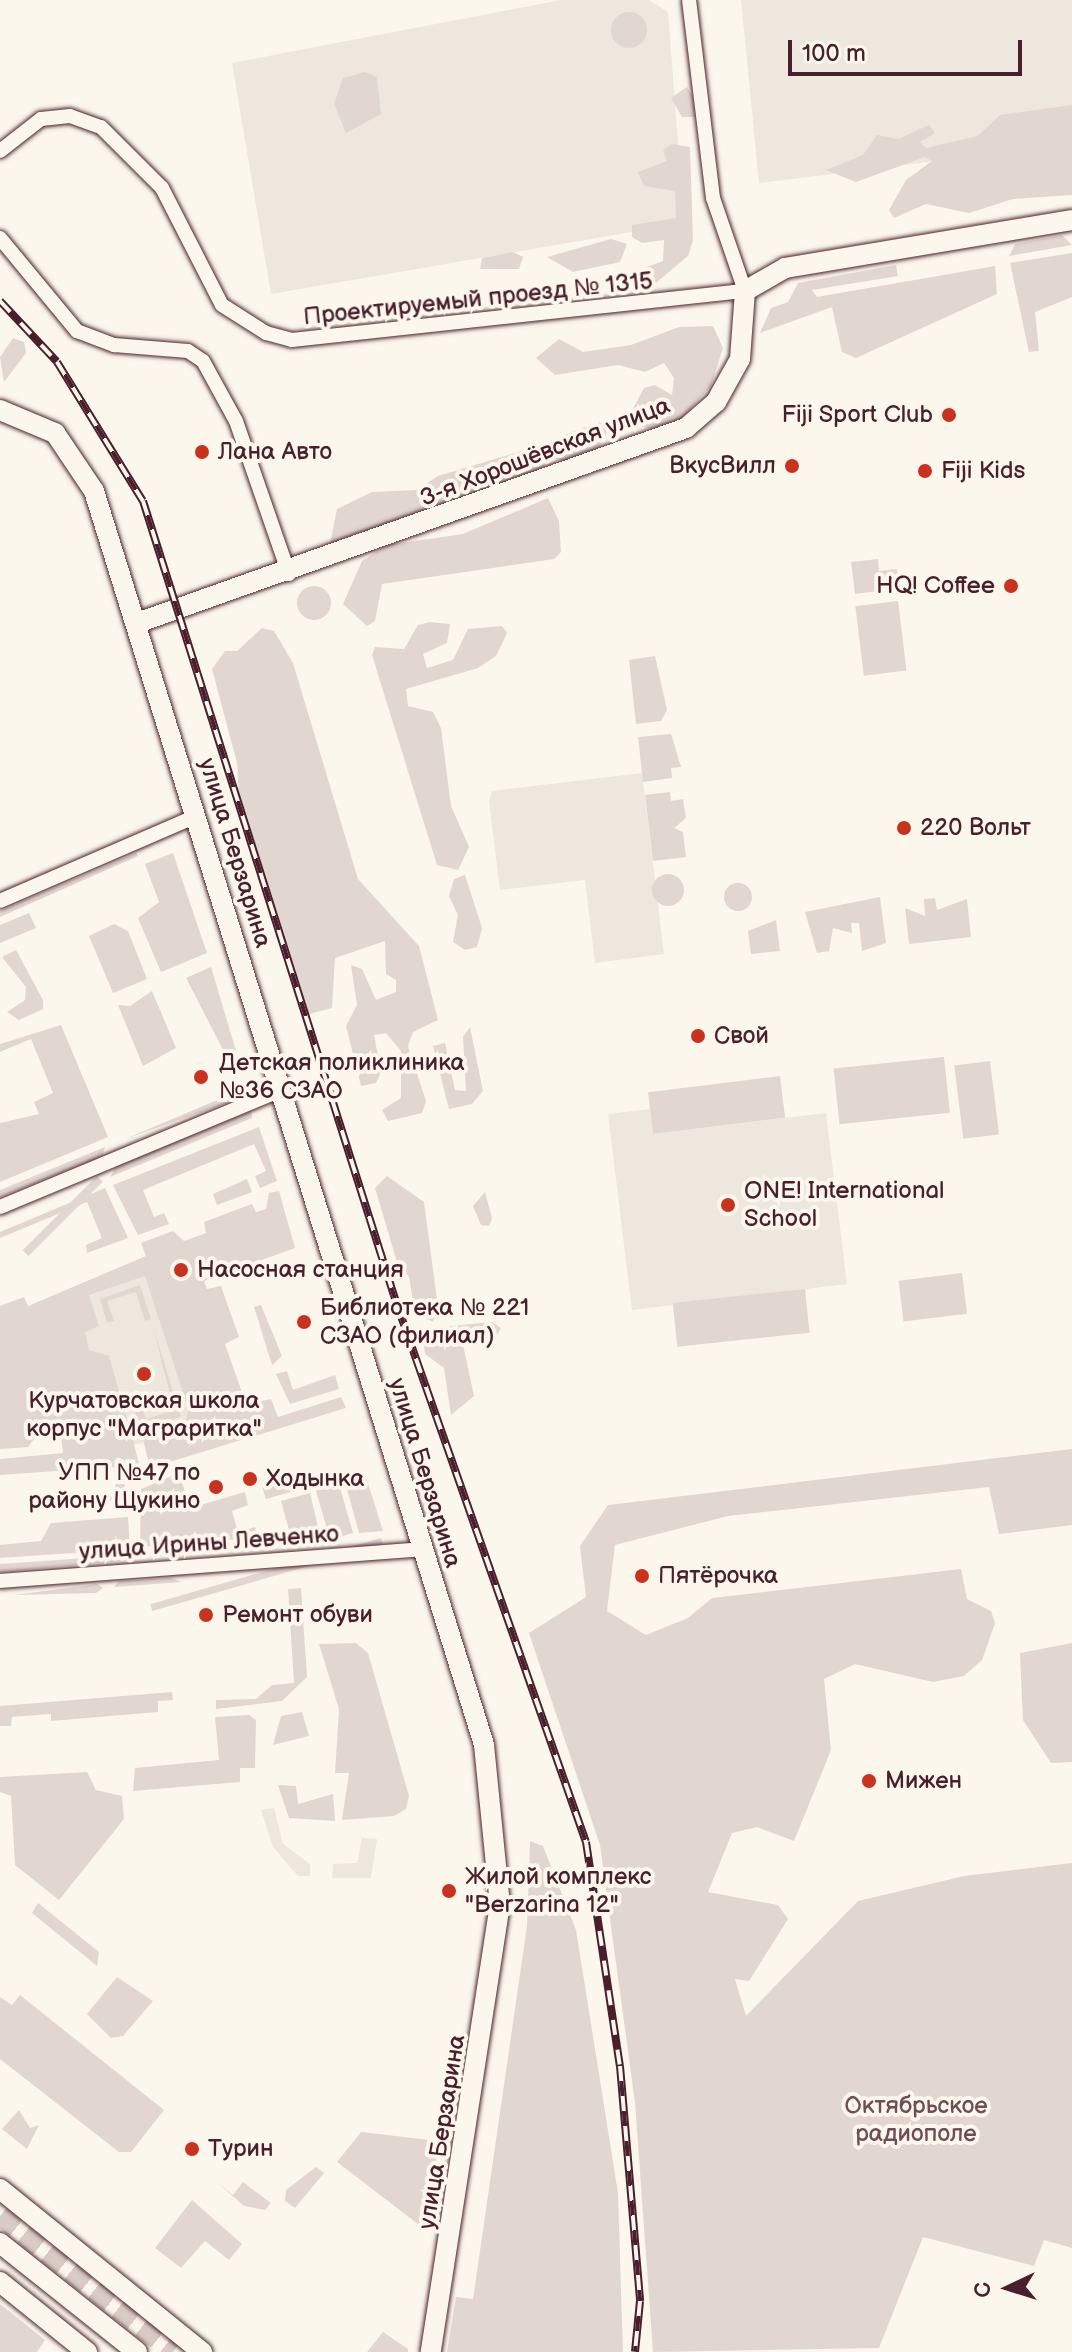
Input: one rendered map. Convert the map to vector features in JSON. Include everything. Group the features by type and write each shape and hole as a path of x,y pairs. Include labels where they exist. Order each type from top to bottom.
{"street":[{"path":"689,0 713,198 745,291 785,268 1072,220"},
{"name":"Проектируемый проезд № 1315","path":"0,151 41,119 70,116 101,127 162,188 215,296 266,333 320,340 745,291"},
{"path":"0,238 77,331 114,345 188,351 203,361 236,421 289,574"},
{"name":"3-я Хорошёвская улица","path":"137,623 289,574 686,428 716,402 740,359 745,291"},
{"name":"улица Берзарина","path":"0,410 55,433 94,491 484,1745 500,1849 493,1968 431,2352"},
{"path":"0,901 196,816"},
{"path":"0,1207 281,1090"},
{"name":"улица Ирины Левченко","path":"0,1581 421,1549"},
{"path":"0,2189 202,2352"},
{"path":"0,2243 137,2352"},
{"path":"0,2282 87,2352"}],"shaded area":[{"path":"561,0 649,0 668,12 684,223 271,294 232,63"},
{"path":"741,0 1072,0 1072,144 759,183"},
{"path":"642,773 664,954 595,963 585,880 500,890 489,801 492,791"},
{"name":"ONE! International School","path":"650,1109 654,1134 826,1113 847,1284 632,1310 608,1114"},
{"name":"Курчатовская школа корпус \"Маграритка\"","path":"170,1261 246,1404 139,1444 77,1449 31,1310"},
{"path":"274,1808 283,1844 310,1864 310,1876 298,1876 273,1847 261,1810"},
{"path":"362,1838 377,1839 371,1878 332,1878 333,1864 357,1863"}],"green space":[{"path":"629,12 642,17 647,30 642,43 629,48 616,43 611,30 616,17"},
{"path":"365,72 377,77 381,114 346,133 334,104 343,78"},
{"path":"687,87 693,97 695,117 682,117 671,98"},
{"path":"1072,105 1072,195 1013,199 969,213 926,204 894,218 889,210 906,180 932,161 925,157 856,182 826,170 863,155 877,135 898,139 929,125 935,133 920,142 926,148 978,136 1000,115"},
{"path":"672,144 690,147 693,240 688,256 651,287 639,270 663,261 664,240 642,243 632,237 632,225 676,218 675,191 644,186 638,172 667,161 663,150"},
{"path":"1062,235 1072,245 1009,256 1015,244"},
{"path":"611,239 627,244 620,262 573,272 547,257"},
{"path":"513,252 523,257 519,269 480,269 482,258"},
{"path":"1072,253 1072,297 1035,312 1039,351 1029,352 1010,263"},
{"path":"896,265 898,276 812,290 817,297 995,266 997,294 856,358 842,352 832,307 760,333 771,308 788,302 798,283"},
{"path":"713,326 723,348 711,386 681,419 656,430 636,425 629,416 644,388 655,385 672,395 674,378 664,363 645,372 618,365 555,375 536,358 559,339 583,352 631,345 679,327"},
{"path":"13,338 24,342 26,353 4,382 0,357"},
{"path":"600,422 607,432 598,449 568,462 549,457 561,436"},
{"path":"535,447 545,466 537,472 330,544 337,509 372,492 416,490 438,476"},
{"path":"548,498 559,521 561,552 554,559 382,584 375,621 367,626 343,604 362,561 387,545 463,534"},
{"path":"878,559 879,571 897,569 898,576 878,579 879,591 855,594 851,562"},
{"path":"314,586 326,591 331,603 326,615 314,620 302,615 297,603 302,591"},
{"path":"898,601 907,670 864,676 855,606"},
{"path":"430,622 450,624 447,643 423,654 427,668 453,660 468,629 502,626 507,633 496,656 478,668 406,689 408,706 433,712 441,728 451,806 469,847 458,870 437,865 372,655 375,647 404,649 418,625"},
{"path":"262,628 274,631 293,663 358,879 419,946 438,1020 413,1032 408,1046 426,1101 422,1113 388,1121 382,1110 401,1098 401,1051 386,1033 374,1035 381,1072 376,1083 361,1086 346,1026 357,1005 351,965 362,969 376,1000 396,992 396,980 386,974 385,941 335,958 332,1008 309,1014 239,797 237,763 212,669 225,651 237,651"},
{"path":"655,656 667,710 661,721 636,724 629,660"},
{"path":"671,734 681,767 671,768 672,778 643,782 638,737"},
{"path":"670,792 671,801 683,799 686,818 674,828 683,832 686,857 653,861 645,795"},
{"path":"136,853 138,856 0,917 0,911"},
{"path":"173,853 207,953 161,972 138,918 159,902 145,864"},
{"path":"668,874 679,879 684,890 679,901 668,906 657,901 652,890 657,879"},
{"path":"465,875 482,928 477,947 465,950 453,942 458,915 449,896 454,879"},
{"path":"738,883 748,887 752,897 748,907 738,911 728,907 724,897 728,887"},
{"path":"880,897 886,943 862,951 859,923 851,923 852,933 833,928 829,951 817,953 805,912"},
{"path":"935,898 937,910 967,899 971,937 909,944 905,908 925,916 924,899"},
{"path":"29,913 36,928 0,943 0,925"},
{"path":"776,920 780,951 751,954 748,931"},
{"path":"114,924 128,931 147,979 113,993 89,936"},
{"path":"16,950 43,1000 43,1009 19,1020 7,1012 25,1000 26,987 2,957"},
{"path":"211,967 242,1071 235,1073 186,978"},
{"path":"152,991 176,1048 143,1066 118,1005 130,1006"},
{"path":"61,1025 108,1137 0,1182 0,1123 39,1114 34,1102 53,1093 31,1039 0,1052 0,1044"},
{"path":"470,1027 483,1091 472,1104 449,1109 433,1046 445,1043 455,1090 466,1091 463,1037"},
{"path":"944,1057 950,1113 839,1124 834,1069"},
{"path":"990,1061 999,1134 963,1139 954,1065"},
{"path":"780,1076 785,1118 653,1134 648,1092"},
{"path":"222,1098 227,1103 125,1139"},
{"path":"251,1111 252,1118 110,1177 116,1166"},
{"path":"259,1127 277,1181 260,1188 255,1176 266,1171 254,1144 143,1190 154,1217 164,1213 169,1224 138,1235 113,1185"},
{"path":"105,1147 102,1157 0,1197 0,1190"},
{"path":"97,1176 103,1182 28,1256 23,1250"},
{"path":"387,1176 424,1202 438,1307 433,1322 415,1312 409,1277 397,1262 375,1188"},
{"path":"247,1179 252,1192 217,1205 213,1194"},
{"path":"105,1188 128,1238 87,1253 86,1245 102,1238 87,1202 0,1238 0,1232"},
{"path":"279,1191 295,1248 204,1281 207,1289 221,1286 239,1337 225,1344 246,1404 271,1399 278,1417 341,1397 346,1408 150,1468 142,1435 187,1419 188,1408 145,1276 89,1295 99,1326 85,1332 89,1350 109,1356 141,1472 124,1480 126,1497 87,1506 87,1498 116,1496 114,1467 0,1475 0,1459 63,1453 61,1436 37,1435 28,1447 0,1449 0,1306 24,1297 28,1306 146,1256 141,1243 173,1231 184,1241 206,1233 204,1222 252,1204 256,1212 266,1209 269,1193"},
{"path":"485,1192 492,1218 489,1226 481,1225 473,1206"},
{"path":"962,1273 967,1314 903,1321 898,1281"},
{"path":"140,1285 151,1319 145,1321 136,1292 107,1301 114,1321 107,1323 100,1299"},
{"path":"805,1289 810,1333 677,1347 673,1303"},
{"path":"261,1305 282,1356 272,1365 254,1307"},
{"path":"492,1322 501,1328 495,1339 462,1340 474,1396 451,1415 444,1368 425,1354 423,1337 431,1328"},
{"path":"153,1327 181,1417 140,1429 130,1398 138,1396 146,1419 174,1410"},
{"path":"287,1371 293,1390 335,1375 339,1389 290,1404 276,1374"},
{"name":"Октябрьское радиополе","path":"1072,1449 1072,1525 999,1534 989,1487 728,1516 615,1545 607,1611 646,1635 688,1618 712,1598 961,1569 967,1599 991,1611 995,1623 982,1660 964,1676 933,1682 855,1664 824,1679 831,1750 794,1841 757,1827 732,1833 708,1892 778,1905 788,1919 749,1981 735,1979 746,2016 858,1901 964,1876 1072,1863 1072,2248 1044,2240 1034,2266 923,2237 879,2348 653,2352 635,2103 600,1845 529,1633 586,1597 580,1546 608,1505"},
{"path":"198,1465 201,1475 182,1482 190,1508 245,1492 248,1505 232,1511 238,1532 255,1527 257,1538 140,1547 141,1489"},
{"path":"306,1473 308,1487 266,1499 262,1487"},
{"path":"366,1477 383,1531 359,1533 345,1482"},
{"path":"339,1484 353,1533 330,1540 316,1491"},
{"path":"310,1493 320,1535 291,1537 281,1501"},
{"path":"128,1517 130,1549 0,1558 0,1545 41,1541 51,1523"},
{"path":"381,1538 383,1545 152,1611 150,1604"},
{"path":"128,1555 120,1561 0,1572 0,1564"},
{"path":"171,1578 182,1582 114,1587 119,1581"},
{"path":"97,1584 103,1588 96,1593 15,1595"},
{"path":"301,1588 307,1677 282,1701 216,1709 216,1700 256,1699 272,1685 294,1683 288,1589"},
{"path":"356,1643 368,1653 409,1796 406,1809 394,1816 342,1820 349,1773 335,1773 339,1709 319,1644"},
{"path":"1072,1643 1072,1762 1051,1763 1023,1720 1020,1653"},
{"path":"172,1692 173,1700 158,1701 158,1712 51,1721 51,1714 12,1717 11,1726 0,1726 0,1706"},
{"path":"302,1712 309,1736 273,1745 281,1716"},
{"path":"249,1715 256,1720 255,1768 240,1768 240,1782 133,1791 135,1768 219,1760 215,1717"},
{"path":"87,1772 96,1790 122,1796 124,1819 59,1900 15,1865 11,1796 0,1792 0,1777"},
{"path":"278,1785 296,1786 298,1804 333,1794 335,1821 289,1818"},
{"path":"530,1841 543,1846 576,1930 618,2193 623,2352 447,2352 456,2297 473,2299 527,1926"},
{"path":"38,1903 99,1952 97,1966 32,1913"},
{"path":"117,1977 153,2001 123,2036 111,2038 87,2014"},
{"path":"20,1995 164,2110 131,2152 119,2152 0,2059 0,1997 12,2005"},
{"path":"19,2110 30,2128 39,2125 27,2149 2,2129"},
{"path":"361,2132 439,2141 427,2231 337,2162"},
{"path":"316,2167 324,2173 295,2208 285,2201 286,2190"},
{"path":"217,2182 233,2195 243,2182 271,2203 265,2210 244,2206"},
{"path":"192,2200 242,2244 229,2260 205,2241 181,2268 155,2248"},
{"path":"0,2304 45,2340 37,2352 0,2352"},
{"path":"383,2332 408,2349 408,2352 367,2352"}],"tunnel":[{"path":"0,2216 173,2352"}],"railway":[{"path":"0,301 57,362 143,501 396,1302 586,1842 620,2066 640,2301 635,2352"}],"place":[{"name":"Fiji Sport Club","path":"949,415"},
{"name":"Лана Авто","path":"202,452"},
{"name":"ВкусВилл","path":"792,466"},
{"name":"Fiji Kids","path":"925,471"},
{"name":"HQ! Coffee","path":"1011,586"},
{"name":"220 Вольт","path":"904,828"},
{"name":"Свой","path":"698,1036"},
{"name":"Детская поликлиника №36 СЗАО","path":"201,1077"},
{"name":"ONE! International School","path":"728,1205"},
{"name":"Насосная станция","path":"181,1270"},
{"name":"Библиотека № 221 СЗАО (филиал)","path":"304,1322"},
{"name":"Курчатовская школа корпус \"Маграритка\"","path":"144,1374"},
{"name":"Ходынка","path":"250,1479"},
{"name":"УПП №47 по району Щукино","path":"216,1487"},
{"name":"Пятёрочка","path":"642,1576"},
{"name":"Ремонт обуви","path":"206,1615"},
{"name":"Мижен","path":"869,1781"},
{"name":"Жилой комплекс \"Berzarina 12\"","path":"449,1891"},
{"name":"Турин","path":"192,2149"}]}
